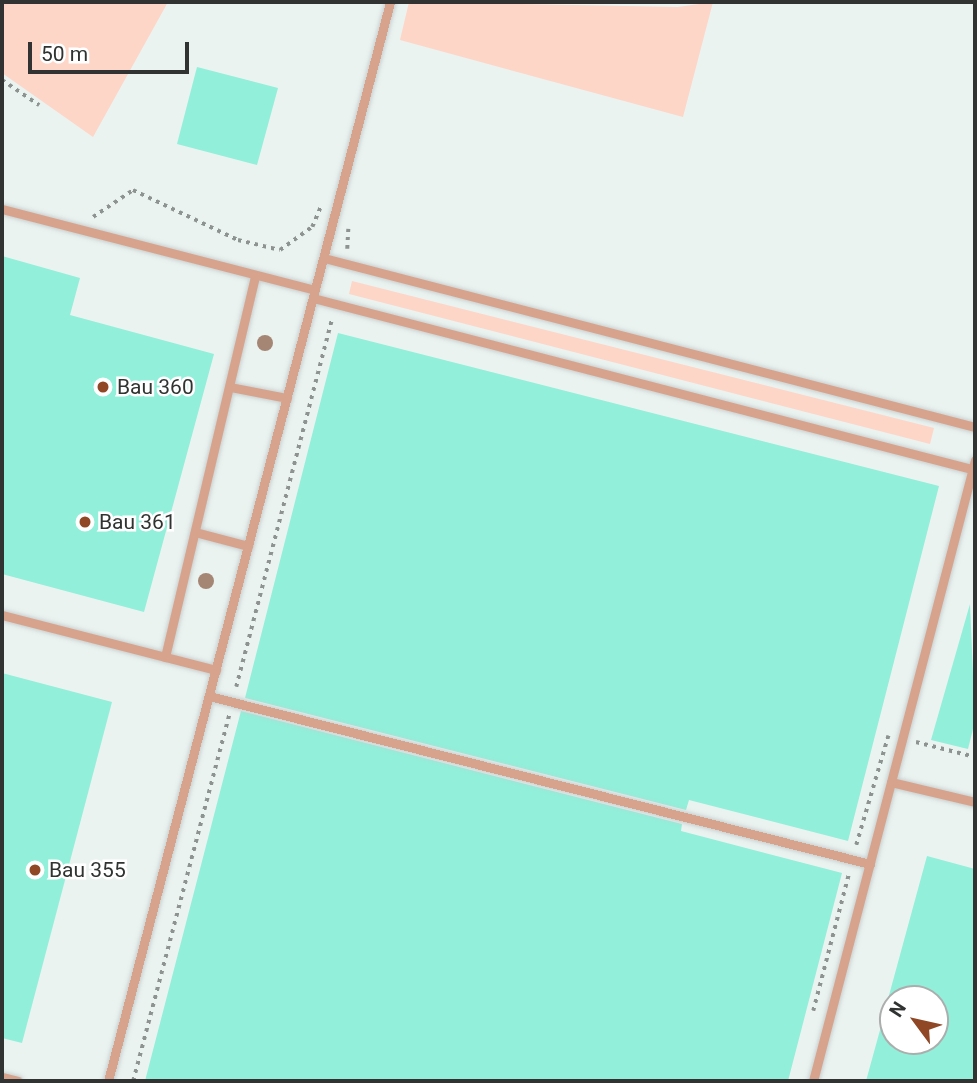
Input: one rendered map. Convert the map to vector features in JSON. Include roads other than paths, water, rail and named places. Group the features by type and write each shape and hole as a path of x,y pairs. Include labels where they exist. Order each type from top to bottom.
{"lane":[{"path":"108,1081 390,2"},
{"path":"2,209 255,275 336,304 974,466 813,1081"},
{"path":"324,258 975,427"},
{"path":"165,657 255,275"},
{"path":"230,387 287,398"},
{"path":"195,532 248,546"},
{"path":"2,615 216,670"},
{"path":"209,696 870,864"},
{"path":"891,782 975,802"},
{"path":"2,1077 18,1081"}],"place":[{"name":"Bau 360","path":"103,387"},
{"name":"Bau 361","path":"85,522"},
{"name":"Bau 355","path":"35,870"}]}
